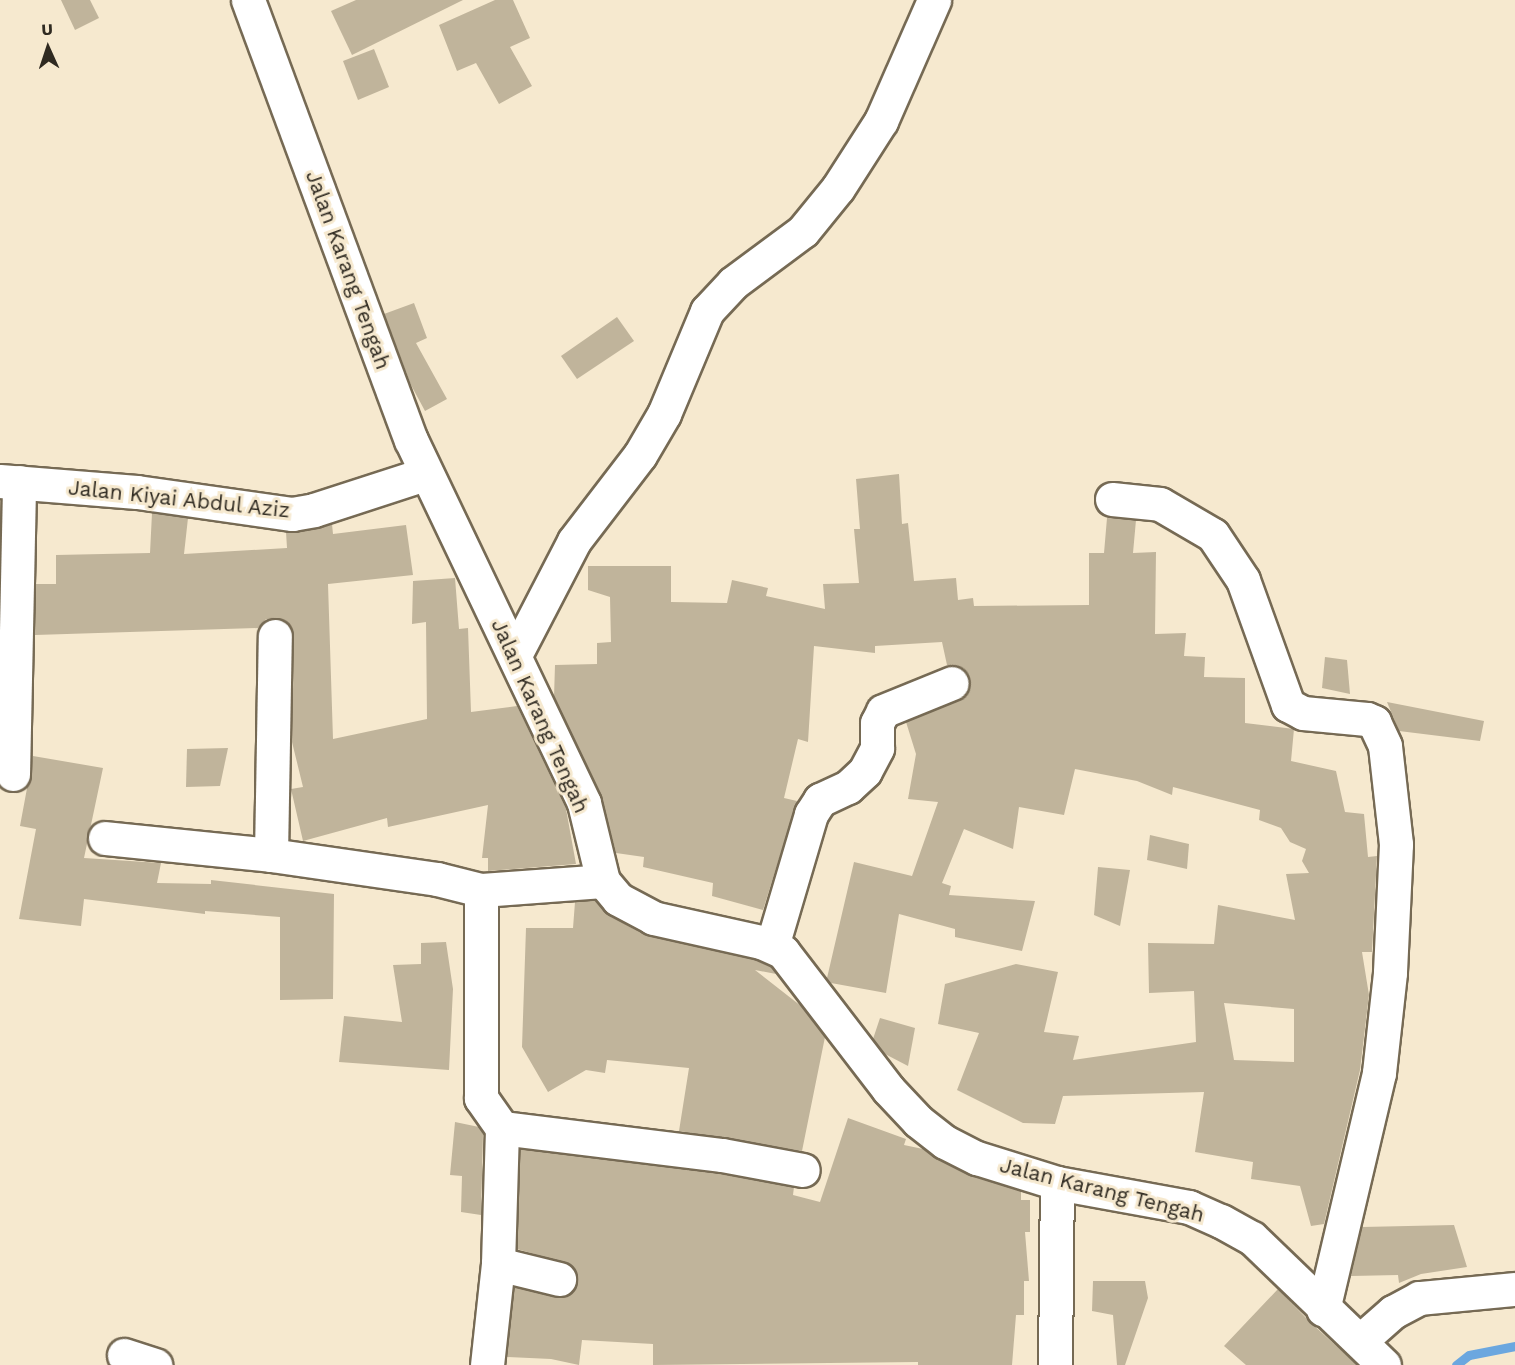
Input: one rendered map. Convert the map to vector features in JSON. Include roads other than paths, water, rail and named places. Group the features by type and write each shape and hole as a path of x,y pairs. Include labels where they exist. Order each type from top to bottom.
{"street":[{"name":"Jalan Karang Tengah","path":"248,0 424,474 515,655 584,803 603,881 618,899 653,918 772,946 795,965 845,1038 918,1121 945,1142 977,1158 1058,1183 1189,1207 1221,1221 1251,1238 1384,1365"},
{"path":"515,655 574,541 640,455 664,414 707,311 733,283 797,237 838,188 880,122 934,0"},
{"name":"Jalan Kiyai Abdul Aziz","path":"10,481 137,492 292,514 314,510 424,474"},
{"path":"10,481 9,724 13,774"},
{"path":"1112,499 1160,504 1213,535 1243,580 1288,705 1303,713 1367,719 1374,722 1385,746 1396,844 1390,973 1379,1072 1323,1309"},
{"path":"271,855 275,636"},
{"path":"772,946 811,813 820,800 848,787 865,771 877,748 877,723 883,711 952,683"},
{"path":"105,838 271,855 481,890 603,881"},
{"path":"481,890 481,1098 502,1128 498,1264 487,1365"},
{"path":"502,1128 617,1140 802,1170"},
{"path":"1056,1365 1058,1183"},
{"path":"498,1264 559,1279"},
{"path":"1360,1341 1393,1312 1419,1298 1515,1289"},
{"path":"124,1354 155,1365"}],"waterway":[{"path":"1456,1365 1469,1355 1515,1346"}]}
